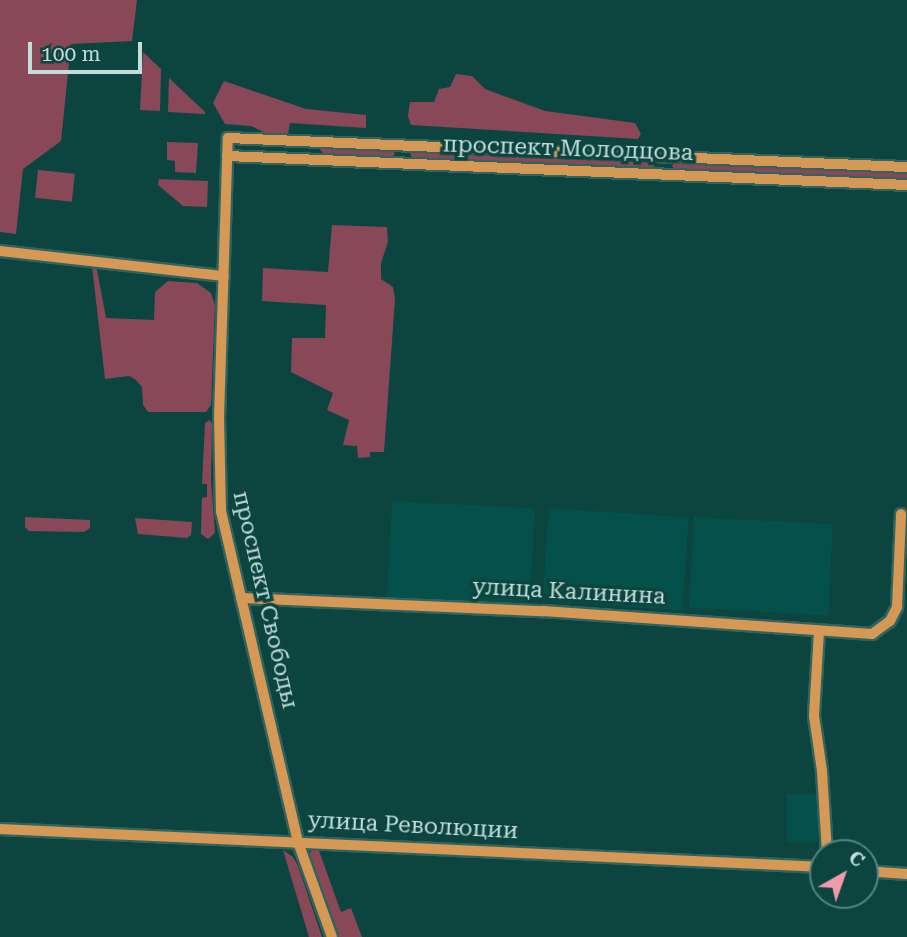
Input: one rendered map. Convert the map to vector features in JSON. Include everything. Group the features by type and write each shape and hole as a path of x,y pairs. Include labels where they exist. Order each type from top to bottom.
{"main road":[{"name":"проспект Свободы","path":"228,138 219,496 298,842 332,937"},
{"name":"проспект Молодцова","path":"228,138 907,167"},
{"name":"проспект Молодцова","path":"227,156 907,185"},
{"path":"0,251 224,276"},
{"name":"улица Калинина","path":"241,598 542,611 872,634 890,621 898,601 901,514"},
{"path":"819,631 814,716 822,771 826,839"},
{"name":"улица Революции","path":"0,830 809,866"},
{"path":"879,872 907,874"}],"shaded area":[{"path":"0,0 137,0 132,41 71,44 61,141 23,169 16,234 0,232"},
{"path":"143,52 161,69 160,111 140,110"},
{"path":"456,74 472,76 485,89 545,111 635,123 641,134 638,139 411,125 408,116 410,102 434,102 439,89 450,87"},
{"path":"169,78 205,112 205,114 168,112"},
{"path":"224,81 306,109 366,115 366,128 290,123 288,133 266,133 251,126 225,124 213,103"},
{"path":"167,142 198,143 196,173 175,172 175,161 167,160"},
{"path":"318,147 392,150 395,154 391,158 325,156"},
{"path":"412,151 651,161 655,166 650,169 412,158"},
{"path":"675,162 907,172 907,180 675,170 672,166"},
{"path":"38,170 75,174 72,202 35,198"},
{"path":"159,179 208,181 207,207 183,206 158,185"},
{"path":"332,225 387,227 388,242 381,263 381,279 393,287 395,299 384,452 370,452 370,457 358,458 357,446 343,445 349,420 327,410 333,393 291,372 292,338 325,338 326,305 262,301 263,268 328,272"},
{"path":"92,266 97,270 106,318 154,320 155,292 168,281 197,283 211,293 215,305 211,405 206,412 148,412 143,405 142,387 135,379 129,376 105,379"},
{"path":"209,420 212,423 211,480 215,533 208,539 201,534 202,498 207,497 207,484 202,484 205,423"},
{"path":"392,501 535,508 530,605 387,598"},
{"path":"549,508 689,518 682,611 543,601"},
{"path":"25,517 90,520 90,528 84,532 29,531 25,527"},
{"path":"694,517 833,524 828,615 689,608"},
{"path":"135,518 192,522 191,535 187,538 138,534"},
{"path":"787,794 818,794 818,839 809,839 809,842 787,842"},
{"path":"312,848 318,848 341,912 351,908 362,937 338,937 309,857"},
{"path":"283,850 293,857 298,866 322,937 309,937"}]}
